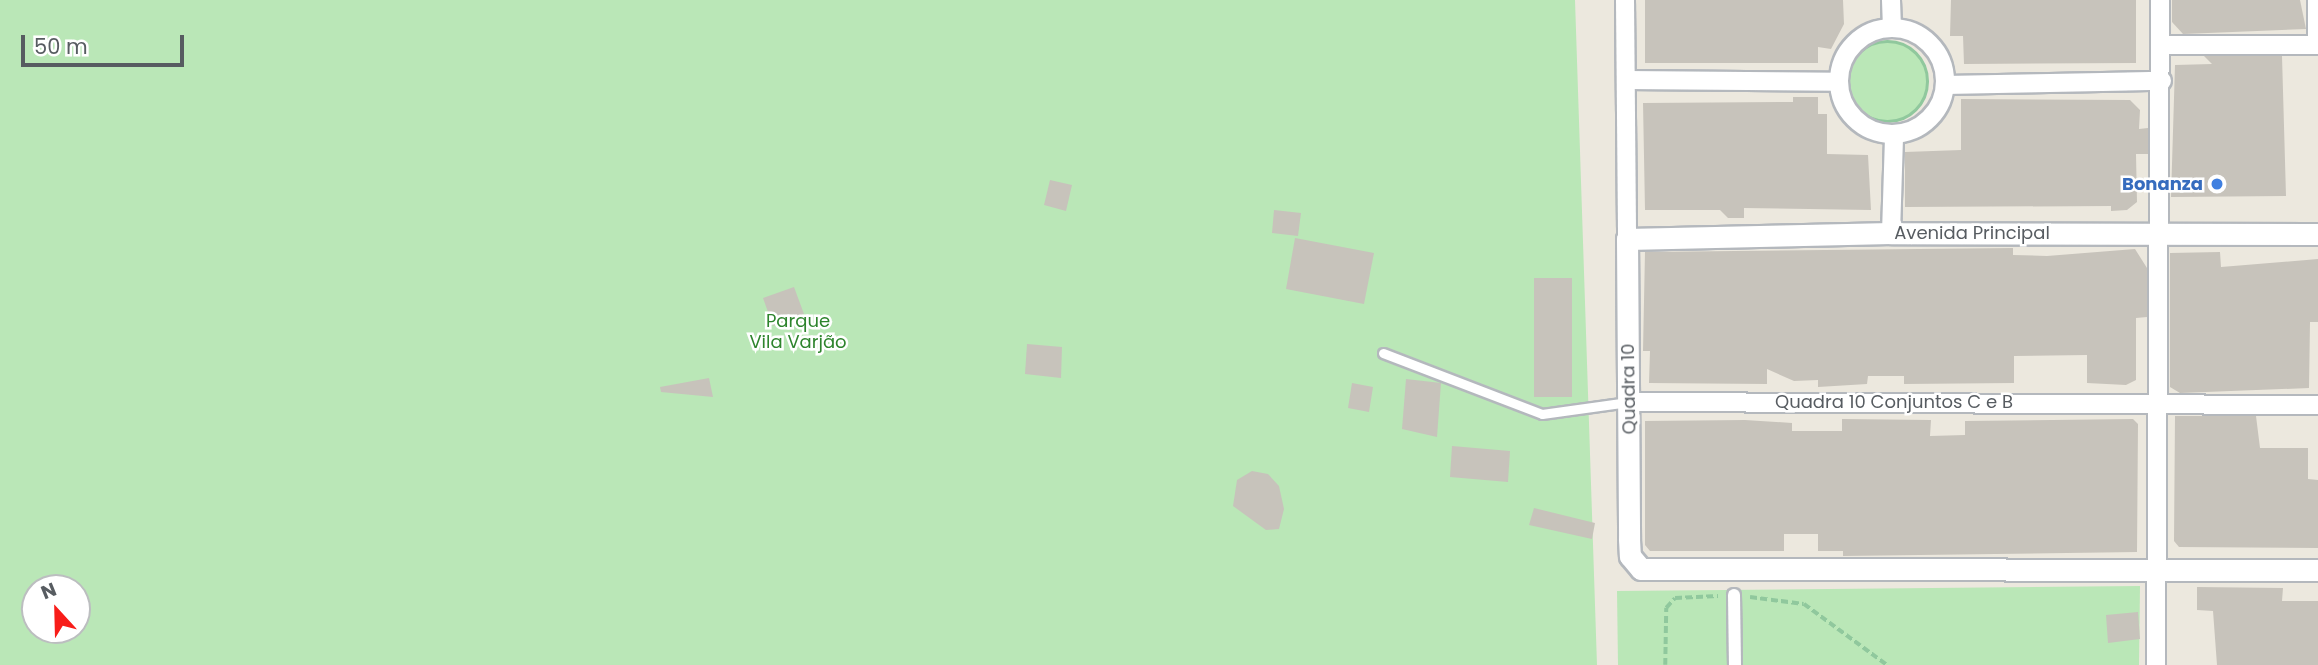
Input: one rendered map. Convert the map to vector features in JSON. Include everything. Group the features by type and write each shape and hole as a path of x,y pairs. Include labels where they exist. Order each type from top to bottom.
{"street":[{"path":"1625,0 1627,239"},
{"path":"1891,0 1892,27"},
{"path":"2156,665 2158,234 2162,81 2160,0"},
{"path":"2161,45 2317,45 2317,0"},
{"path":"1892,27 1914,32 1932,44 1943,63 1945,85 1937,110 1919,128 1894,135 1866,129 1852,116 1837,82 1844,54 1865,34 1892,27"},
{"path":"1626,80 1837,82"},
{"path":"1945,85 2162,81"},
{"path":"1891,233 1894,135"},
{"name":"Avenida Principal","path":"1627,239 1891,233 2318,234"},
{"name":"Quadra 10","path":"1627,239 1629,539 1635,565 1660,572 2157,569"},
{"name":"Quadra 10 Conjuntos C e B","path":"1630,402 2318,405"},
{"path":"2157,569 2318,570"},
{"path":"1734,595 1735,665"}],"lane":[{"path":"1382,353 1542,414 1630,402"}],"path":[{"path":"1900,43 1922,55 1929,80 1917,112 1886,121 1856,108 1848,74 1870,47 1900,43"},
{"path":"1665,665 1666,608 1675,598 1734,595 1804,604 1887,665"}],"green space":[{"name":"Parque Vila Varjão","path":"0,0 1575,0 1597,665 0,665"},
{"path":"1880,42 1896,42 1917,53 1928,74 1928,90 1917,111 1896,122 1880,122 1866,116 1854,104 1848,90 1848,74 1854,60 1866,48"},
{"path":"2140,586 2139,665 1618,665 1617,591"}],"building":[{"path":"1645,0 1843,0 1844,24 1831,49 1818,47 1818,63 1645,63"},
{"path":"1951,0 2136,0 2136,63 1964,64 1963,36 1950,36"},
{"path":"2172,0 2300,0 2306,29 2183,34 2172,22"},
{"path":"2204,56 2282,56 2286,196 2171,197 2175,65 2212,64"},
{"path":"1793,97 1818,97 1818,114 1827,114 1827,154 1868,155 1871,210 1744,208 1744,218 1728,218 1720,210 1645,210 1643,103 1793,102"},
{"path":"1961,99 2130,100 2140,110 2139,129 2148,128 2148,154 2136,154 2137,202 2127,210 2111,211 2111,206 1905,207 1905,152 1961,150"},
{"path":"1050,180 1072,185 1066,211 1044,205"},
{"path":"1274,210 1301,213 1298,236 1272,233"},
{"path":"1295,238 1374,253 1364,304 1286,289"},
{"path":"2013,248 2013,255 2047,256 2135,249 2147,268 2147,317 2136,318 2136,380 2126,385 2087,383 2087,355 2014,356 2014,383 1904,384 1904,376 1868,376 1867,384 1818,387 1818,380 1794,381 1767,369 1767,384 1649,383 1650,351 1643,351 1645,252"},
{"path":"2220,252 2221,267 2318,259 2318,322 2310,322 2309,388 2180,393 2170,387 2170,253"},
{"path":"1534,278 1572,278 1572,397 1534,397"},
{"path":"794,287 804,314 773,326 763,298"},
{"path":"1027,344 1062,347 1061,378 1025,374"},
{"path":"709,378 713,397 661,392 660,387"},
{"path":"1406,379 1441,383 1437,437 1402,429"},
{"path":"1352,383 1373,387 1369,412 1348,408"},
{"path":"2175,416 2256,416 2260,448 2308,448 2308,479 2318,480 2318,548 2179,547 2174,541"},
{"path":"1842,419 1931,420 1930,436 1965,435 1965,421 2133,419 2138,424 2137,552 1843,556 1843,551 1818,551 1818,534 1784,534 1784,551 1650,551 1645,545 1645,421 1745,420 1792,423 1792,431 1842,431"},
{"path":"1452,446 1510,451 1508,482 1450,477"},
{"path":"1252,471 1268,474 1279,486 1284,509 1279,529 1266,530 1233,506 1237,480"},
{"path":"1534,508 1595,523 1592,539 1529,525"},
{"path":"2197,587 2283,588 2282,601 2318,601 2318,665 2217,665 2213,611 2197,610"},
{"path":"2138,612 2140,639 2108,643 2106,615"}],"place":[{"name":"Bonanza","path":"2217,184"}]}
